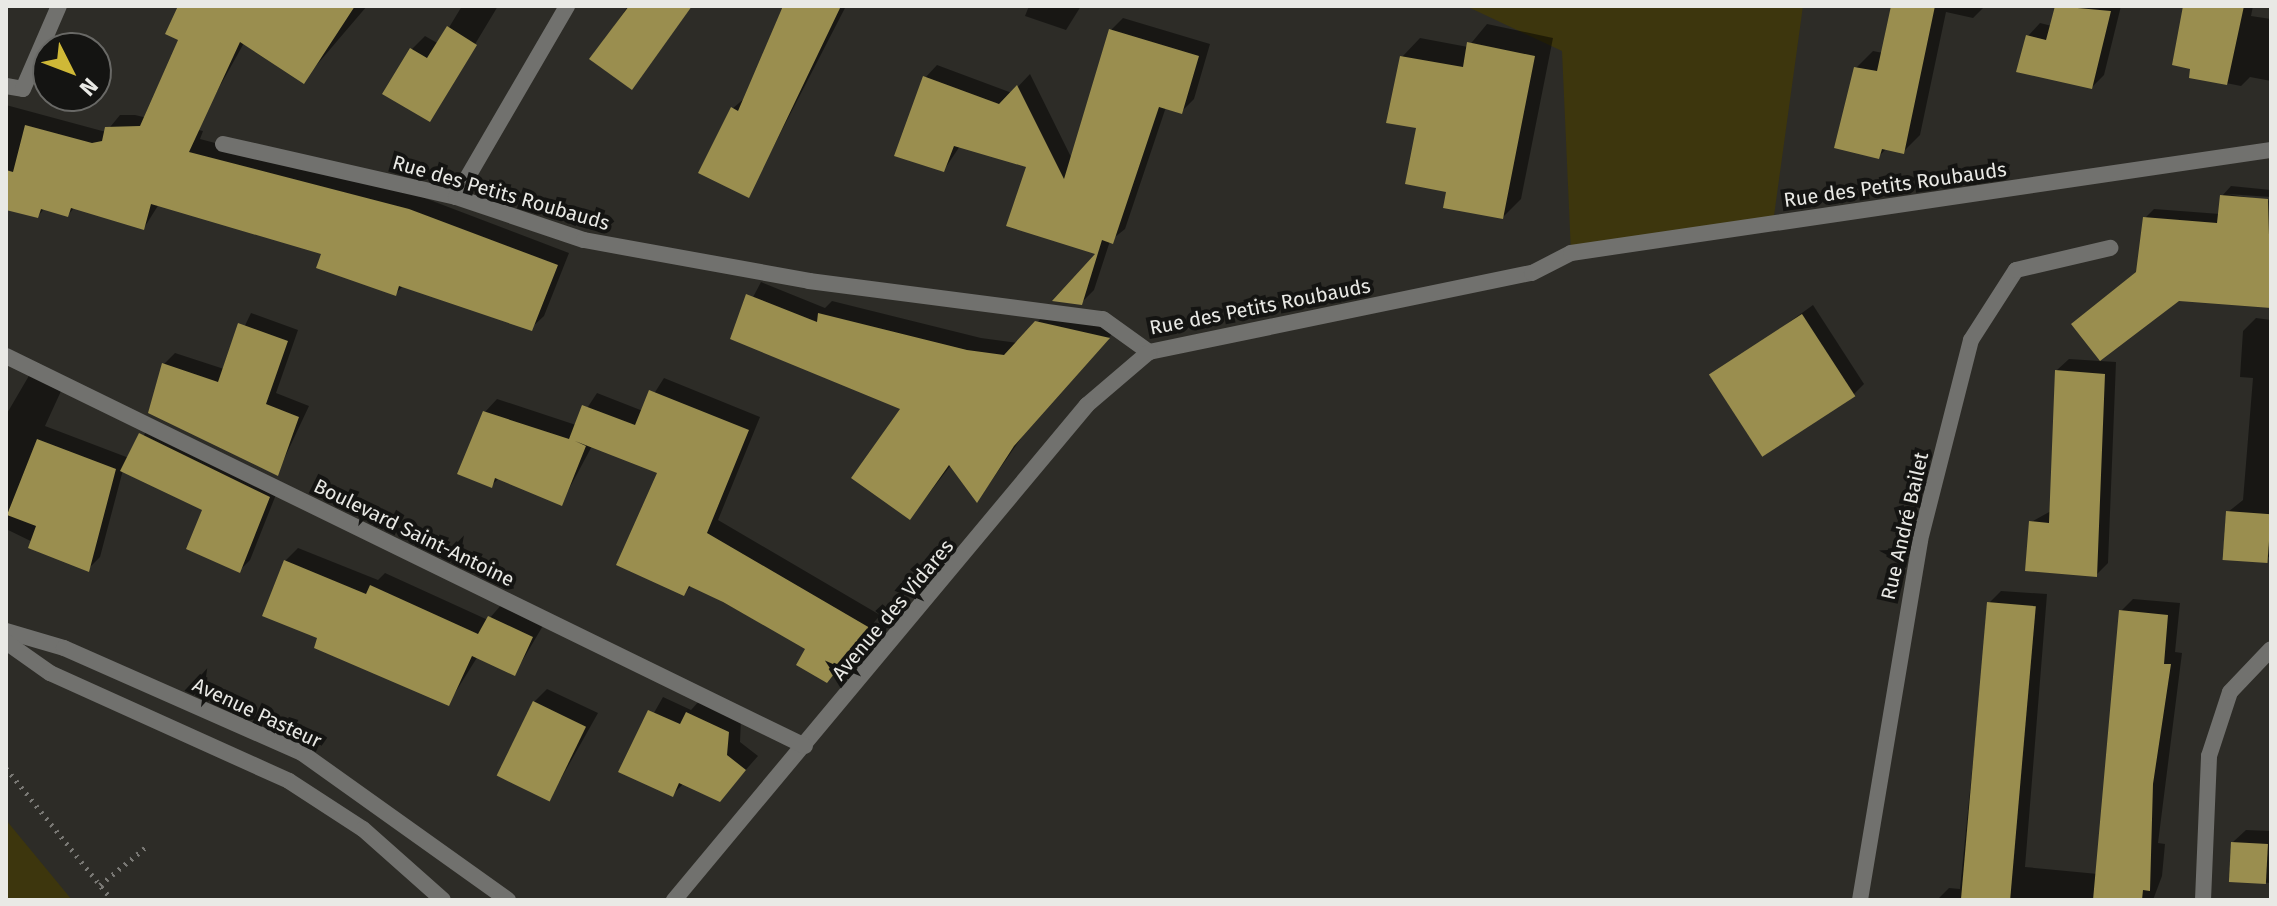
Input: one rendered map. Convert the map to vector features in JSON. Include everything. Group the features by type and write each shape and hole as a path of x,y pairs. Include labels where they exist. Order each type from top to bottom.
{"street":[{"path":"6,86 23,89 59,6"},
{"path":"456,197 567,6"},
{"name":"Rue des Petits Roubauds","path":"223,144 456,197 584,240 809,281 1103,319 1149,352 1532,273 1571,253 2271,150"},
{"name":"Rue André Bailet","path":"1860,900 1920,540 1971,340 2016,270 2110,248"},
{"name":"Avenue des Vidares","path":"674,900 1087,405 1149,352"},
{"name":"Boulevard Saint-Antoine","path":"6,356 805,746"},
{"name":"Avenue Pasteur","path":"6,631 64,648 302,753 508,900"},
{"path":"6,642 50,673 289,781 363,829 443,900"},
{"path":"2203,900 2209,756 2230,692 2271,649"}],"path":[{"path":"6,768 112,900"},
{"path":"100,885 146,847"}],"shaded area":[{"path":"1466,6 1803,6 1773,223 1571,253 1562,51"},
{"path":"6,820 72,900 6,900"}],"building":[{"path":"178,6 355,6 304,84 240,42 189,152 409,209 558,265 532,331 399,286 396,296 316,268 321,254 151,204 144,230 71,208 68,217 41,209 38,218 6,210 6,170 13,172 25,125 92,143 102,141 105,127 140,126 178,40 165,34"},
{"path":"629,6 692,6 632,90 589,59"},
{"path":"783,6 841,6 749,198 698,173 731,107 738,111"},
{"path":"1891,6 1935,6 1904,154 1882,149 1879,159 1834,148 1854,67 1877,71"},
{"path":"2055,6 2111,11 2092,89 2016,72 2026,35 2046,40"},
{"path":"2183,6 2244,6 2227,85 2189,78 2190,69 2172,65"},
{"path":"447,26 477,45 430,122 382,94 410,48 427,58"},
{"path":"1109,29 1199,56 1182,114 1159,107 1113,244 1102,240 1082,305 1052,301 1095,254 1006,226 1026,167 954,146 944,172 894,156 923,76 999,104 1017,85 1064,179"},
{"path":"1467,42 1535,56 1503,219 1443,208 1446,192 1405,184 1416,128 1386,123 1400,56 1463,67"},
{"path":"2220,195 2268,199 2271,308 2179,301 2100,361 2071,324 2136,272 2143,217 2217,223"},
{"path":"746,294 817,322 818,313 967,350 1004,355 1035,321 1110,338 1014,446 977,503 949,465 910,520 851,478 900,409 730,339"},
{"path":"1802,314 1855,396 1762,457 1709,374"},
{"path":"238,323 288,341 266,404 299,417 278,476 148,413 162,363 218,382"},
{"path":"2055,370 2105,374 2097,577 2025,571 2029,521 2049,523"},
{"path":"649,390 749,430 707,533 870,628 827,683 796,665 805,649 723,602 689,586 684,596 616,565 657,473 575,441 586,446 562,506 495,478 492,488 457,474 483,411 569,439 582,405 635,425"},
{"path":"139,433 270,497 240,573 186,549 202,510 120,471"},
{"path":"37,439 116,469 89,572 28,548 36,526 7,515"},
{"path":"2226,511 2271,514 2267,563 2223,560"},
{"path":"284,560 366,594 370,585 478,634 488,616 533,637 515,676 472,656 449,706 314,648 317,638 262,616"},
{"path":"1987,602 2036,606 2010,900 1961,900"},
{"path":"2119,610 2168,615 2164,664 2171,664 2153,784 2150,891 2143,890 2142,900 2093,900"},
{"path":"533,701 586,727 550,801 497,776"},
{"path":"648,710 680,724 686,712 729,732 727,755 746,770 720,802 679,783 673,797 618,772"},
{"path":"2231,842 2268,844 2266,884 2229,882"}]}
